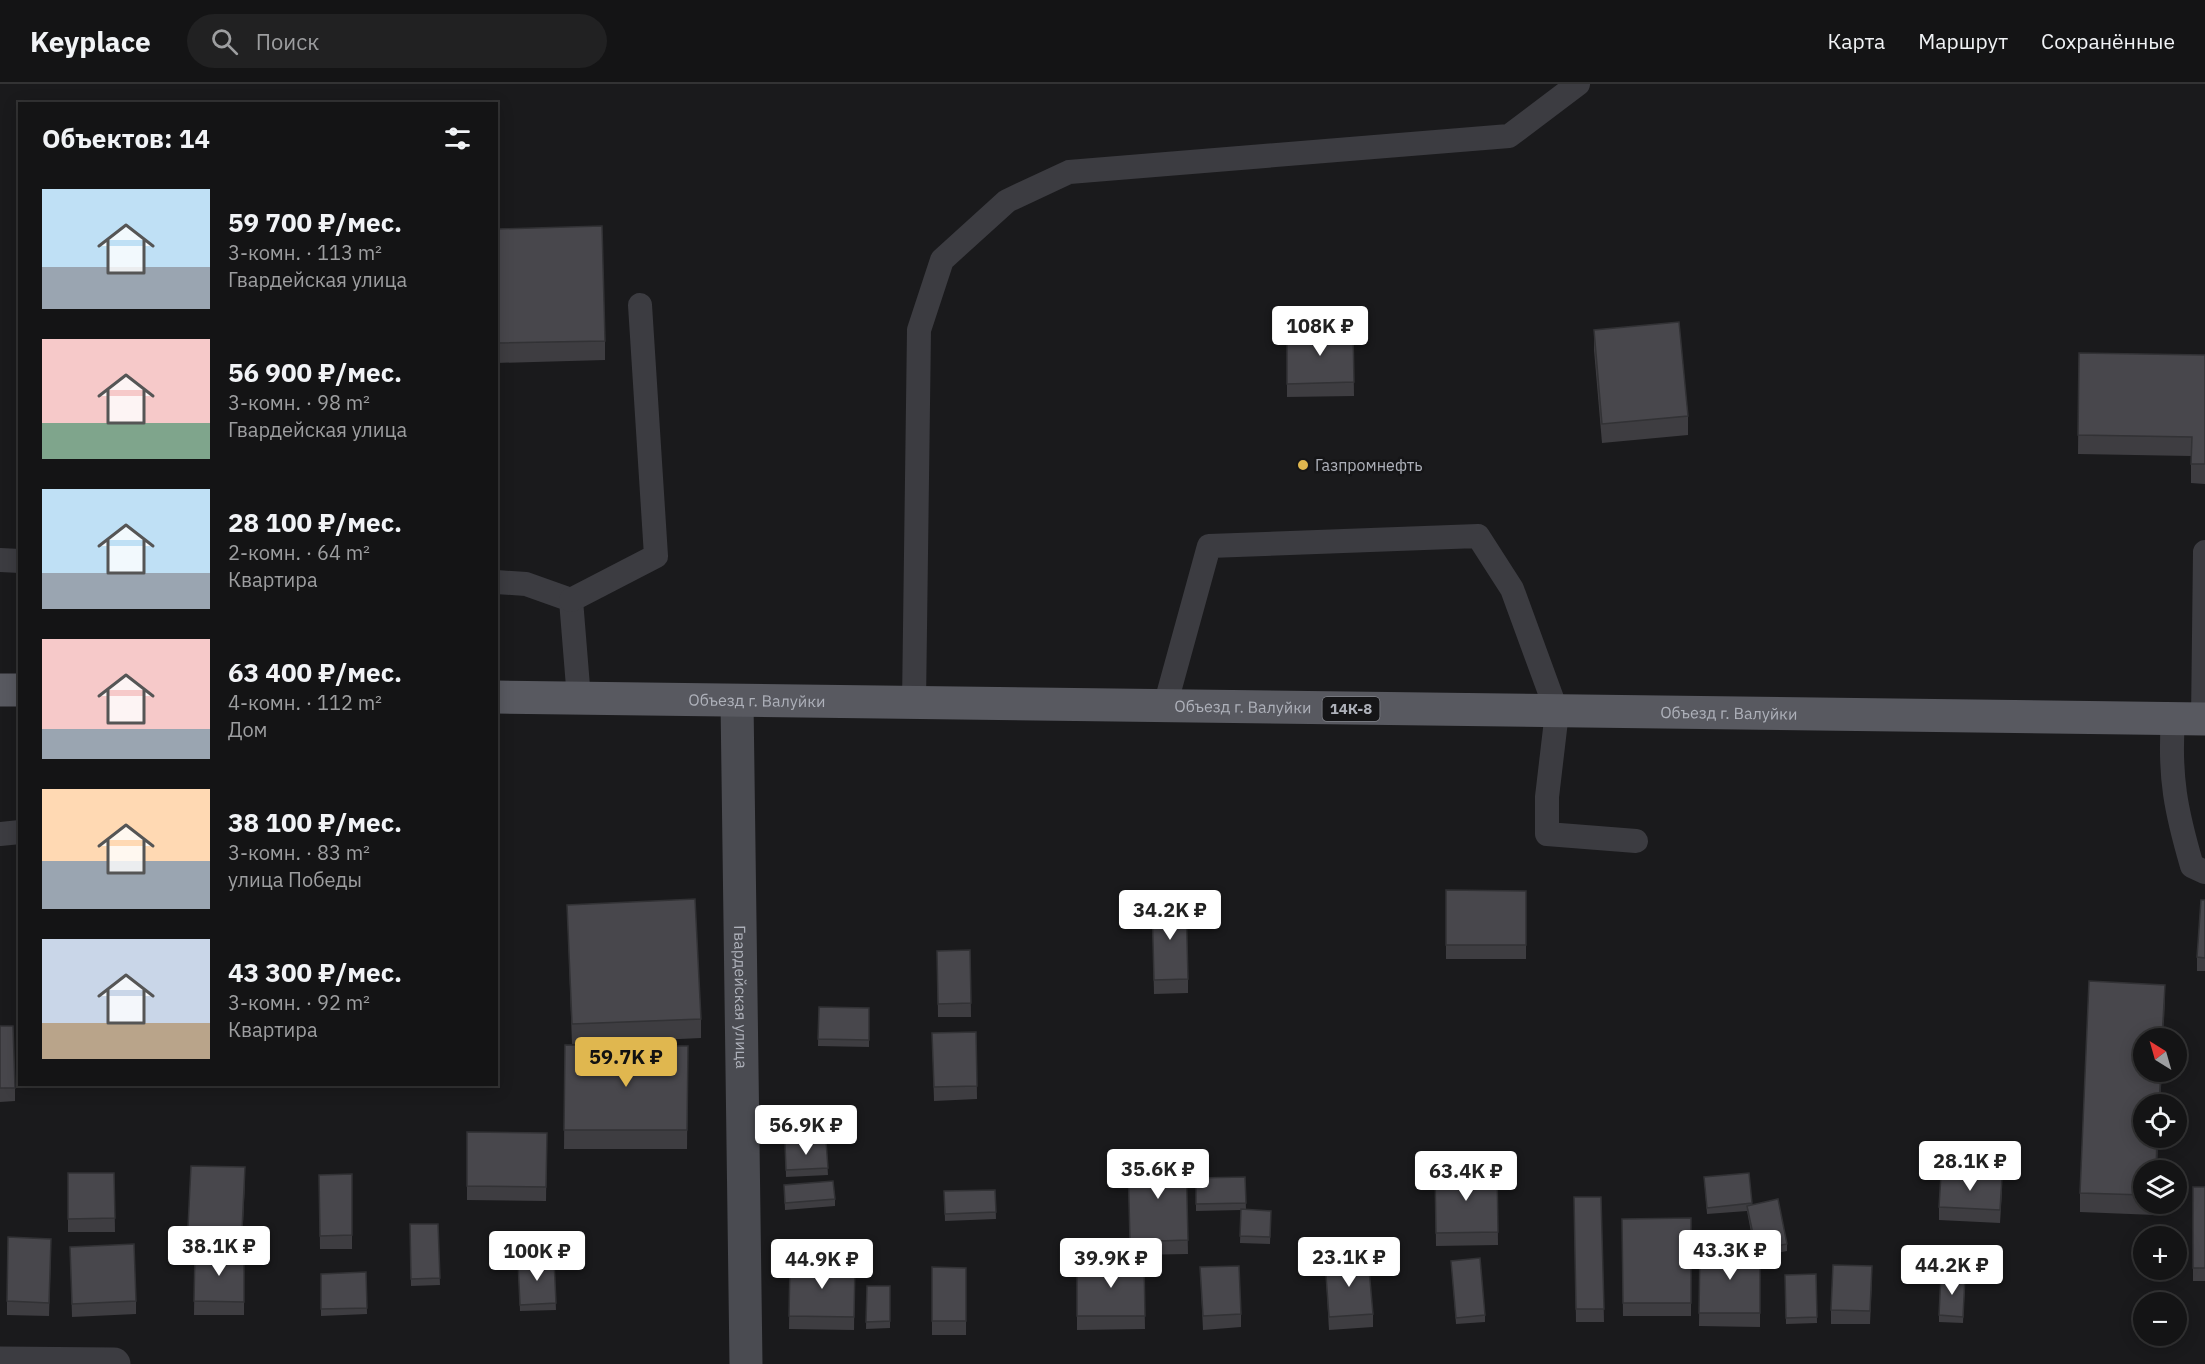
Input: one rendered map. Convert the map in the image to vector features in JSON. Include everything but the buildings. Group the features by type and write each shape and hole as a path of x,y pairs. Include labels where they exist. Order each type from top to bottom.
{"main road":[{"path":"0,690 18,690"},
{"name":"Объезд г. Валуйки","path":"498,698 2194,719"}],"street":[{"name":"Гвардейская улица","path":"737,701 746,1364"},
{"path":"0,1363 114,1364"}],"lane":[{"path":"914,703 919,330 942,260 1007,201 1069,172 1509,136 1578,84"},
{"path":"498,582 526,584 571,600 656,556 640,305"},
{"path":"1165,706 1209,546 1478,536 1512,589 1557,712 1547,797 1547,834 1636,841"},
{"path":"2205,552 2194,719 2170,758 2176,812 2192,866 2205,872"},
{"path":"0,560 18,561"},
{"path":"571,600 579,699"},
{"path":"0,834 18,832"}],"place":[{"name":"Газпромнефть","path":"1303,465"}]}
